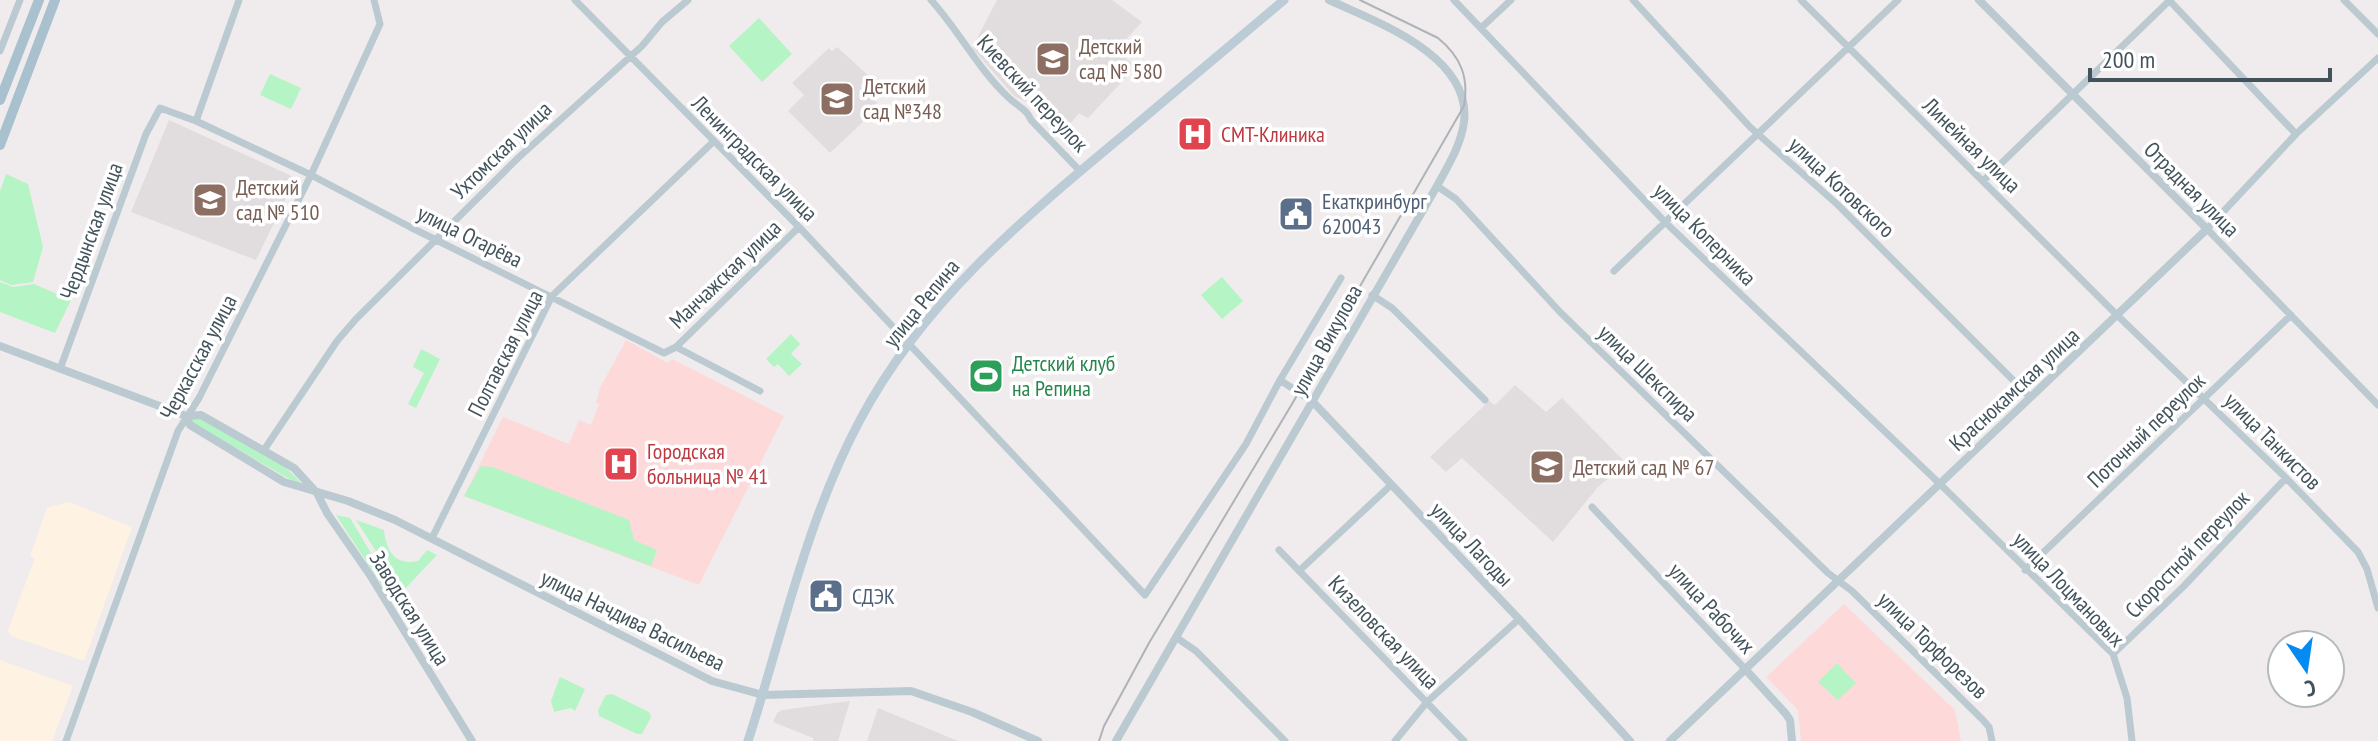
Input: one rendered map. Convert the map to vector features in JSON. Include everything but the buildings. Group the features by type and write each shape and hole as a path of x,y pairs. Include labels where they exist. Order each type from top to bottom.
{"main road":[{"path":"0,100 39,0"},
{"path":"0,145 55,0"},
{"name":"улица Репина","path":"748,741 820,506 860,420 907,343 962,277 1080,171 1284,0"}],"street":[{"path":"0,51 20,0"},
{"path":"196,121 239,0"},
{"name":"Черкасская улица","path":"66,741 186,416 199,398 311,175 380,24 374,0"},
{"name":"Ленинградская улица","path":"575,0 799,227 1145,595 1221,486 1280,380"},
{"name":"Ухтомская улица","path":"264,450 337,341 356,319 562,115 688,0"},
{"name":"Киевский переулок","path":"931,0 972,57 1010,99 1028,112 1031,120 1080,171"},
{"name":"улица Викулова","path":"1116,741 1437,186 1457,146 1464,122 1464,106 1456,84 1444,66 1411,40 1329,0"},
{"name":"улица Коперника","path":"1454,0 1665,222 1940,484"},
{"path":"1481,28 1511,0"},
{"name":"улица Котовского","path":"1633,0 1759,135 1838,205 2030,397"},
{"name":"Линейная улица","path":"1801,0 2118,316"},
{"path":"1614,271 1898,0"},
{"name":"Отрадная улица","path":"1979,0 2378,405"},
{"path":"1983,181 2169,0 2296,134"},
{"path":"2344,0 2378,34"},
{"name":"Краснокамская улица","path":"1670,741 2118,316 2207,229 2296,134 2378,58"},
{"name":"улица Огарёва","path":"160,108 196,121 311,175 664,353 676,347 760,391"},
{"name":"Чердынская улица","path":"60,369 146,134 160,108"},
{"name":"Полтавская улица","path":"432,538 552,296 713,142"},
{"name":"улица Шекспира","path":"1437,186 1456,199 1560,312 1839,582"},
{"name":"Манчажская улица","path":"676,347 799,227"},
{"path":"1280,380 1341,278"},
{"path":"1372,295 1392,308 1485,400"},
{"name":"Поточный переулок","path":"2025,570 2291,315"},
{"name":"улица Танкистов","path":"2118,316 2205,398 2358,552 2367,569 2378,608"},
{"name":"улица Начдива Васильева","path":"0,346 186,416 201,415 294,468 317,493"},
{"name":"улица Лагоды","path":"1280,380 1313,402 1630,741"},
{"name":"улица Начдива Васильева","path":"186,416 190,425 284,482 348,501 395,520 712,681 763,695 911,691 972,712 1038,741"},
{"name":"Скоростной переулок","path":"2113,654 2184,586 2286,478"},
{"name":"улица Лоцмановых","path":"1940,484 2113,654 2127,698 2132,741"},
{"path":"1299,571 1391,485"},
{"name":"Заводская улица","path":"317,493 472,741"},
{"name":"улица Рабочих","path":"1592,507 1786,714 1790,720 1792,741"},
{"name":"Кизеловская улица","path":"1279,550 1464,741"},
{"name":"улица Торфорезов","path":"1839,582 1852,591 1983,720 1989,727 1992,741"},
{"path":"1395,741 1427,702 1519,619"},
{"path":"1177,638 1196,651 1285,741"}],"shaded area":[{"name":"Детский сад № 580","path":"997,0 1112,0 1142,22 1116,50 1136,67 1088,118 1079,113 1071,123 1014,96 972,48"},
{"name":"Детский сад №348","path":"837,47 869,76 860,86 877,103 863,117 865,120 830,153 788,111 804,95 792,83 829,48 832,51"},
{"name":"Детский сад № 510","path":"169,120 296,178 256,260 131,212"},
{"name":"Городская больница № 41","path":"626,340 668,363 672,359 784,416 699,585 464,496 503,417 569,444 579,420 591,425 599,404 596,403 600,388"},
{"name":"Детский сад № 67","path":"1515,385 1546,412 1562,398 1626,463 1598,487 1553,542 1462,458 1446,472 1430,457 1489,401 1495,405"},
{"path":"69,502 132,527 84,661 11,636 8,630 35,558 30,556 47,508"},
{"path":"1844,604 1955,710 1961,741 1801,741 1798,710 1766,677"},
{"path":"0,660 73,686 52,741 0,741"},
{"path":"850,701 838,741 813,741 813,738 773,722 782,710"},
{"path":"878,708 958,741 867,741"}],"green space":[{"path":"759,18 792,54 762,82 729,46"},
{"path":"270,74 301,88 291,109 260,95"},
{"path":"6,174 28,184 43,247 33,282 11,285 0,280 0,191"},
{"path":"1222,277 1243,301 1222,319 1201,295"},
{"path":"0,282 13,287 34,284 71,300 55,333 0,312"},
{"path":"791,334 800,344 791,354 802,364 789,376 778,364 774,367 766,359"},
{"path":"421,349 440,359 416,408 408,404 424,373 413,367"},
{"path":"197,417 270,457 305,488 192,423 192,419"},
{"path":"481,466 493,467 629,520 634,540 657,550 651,566 464,496"},
{"path":"336,515 350,518 403,606 397,609"},
{"path":"356,520 384,530 387,544 398,559 418,561 427,550 437,555 402,592"},
{"path":"1837,663 1856,683 1838,700 1818,682"},
{"path":"560,677 585,689 575,711 571,708 554,712 551,701"},
{"path":"612,694 649,712 651,717 642,734 599,716 598,710 606,695"}],"tram line":[{"path":"1099,741 1149,643 1292,404 1464,106 1462,68 1446,45 1438,38 1360,0"}],"place":[{"name":"Детский сад № 580","path":"1053,59"},
{"name":"Детский сад №348","path":"837,99"},
{"name":"СМТ-Клиника","path":"1195,134"},
{"name":"Детский сад № 510","path":"210,200"},
{"name":"Екаткринбург 620043","path":"1296,214"},
{"name":"Детский клуб на Репина","path":"986,376"},
{"name":"Городская больница № 41","path":"621,464"},
{"name":"Детский сад № 67","path":"1547,467"},
{"name":"СДЭК","path":"826,596"}]}
